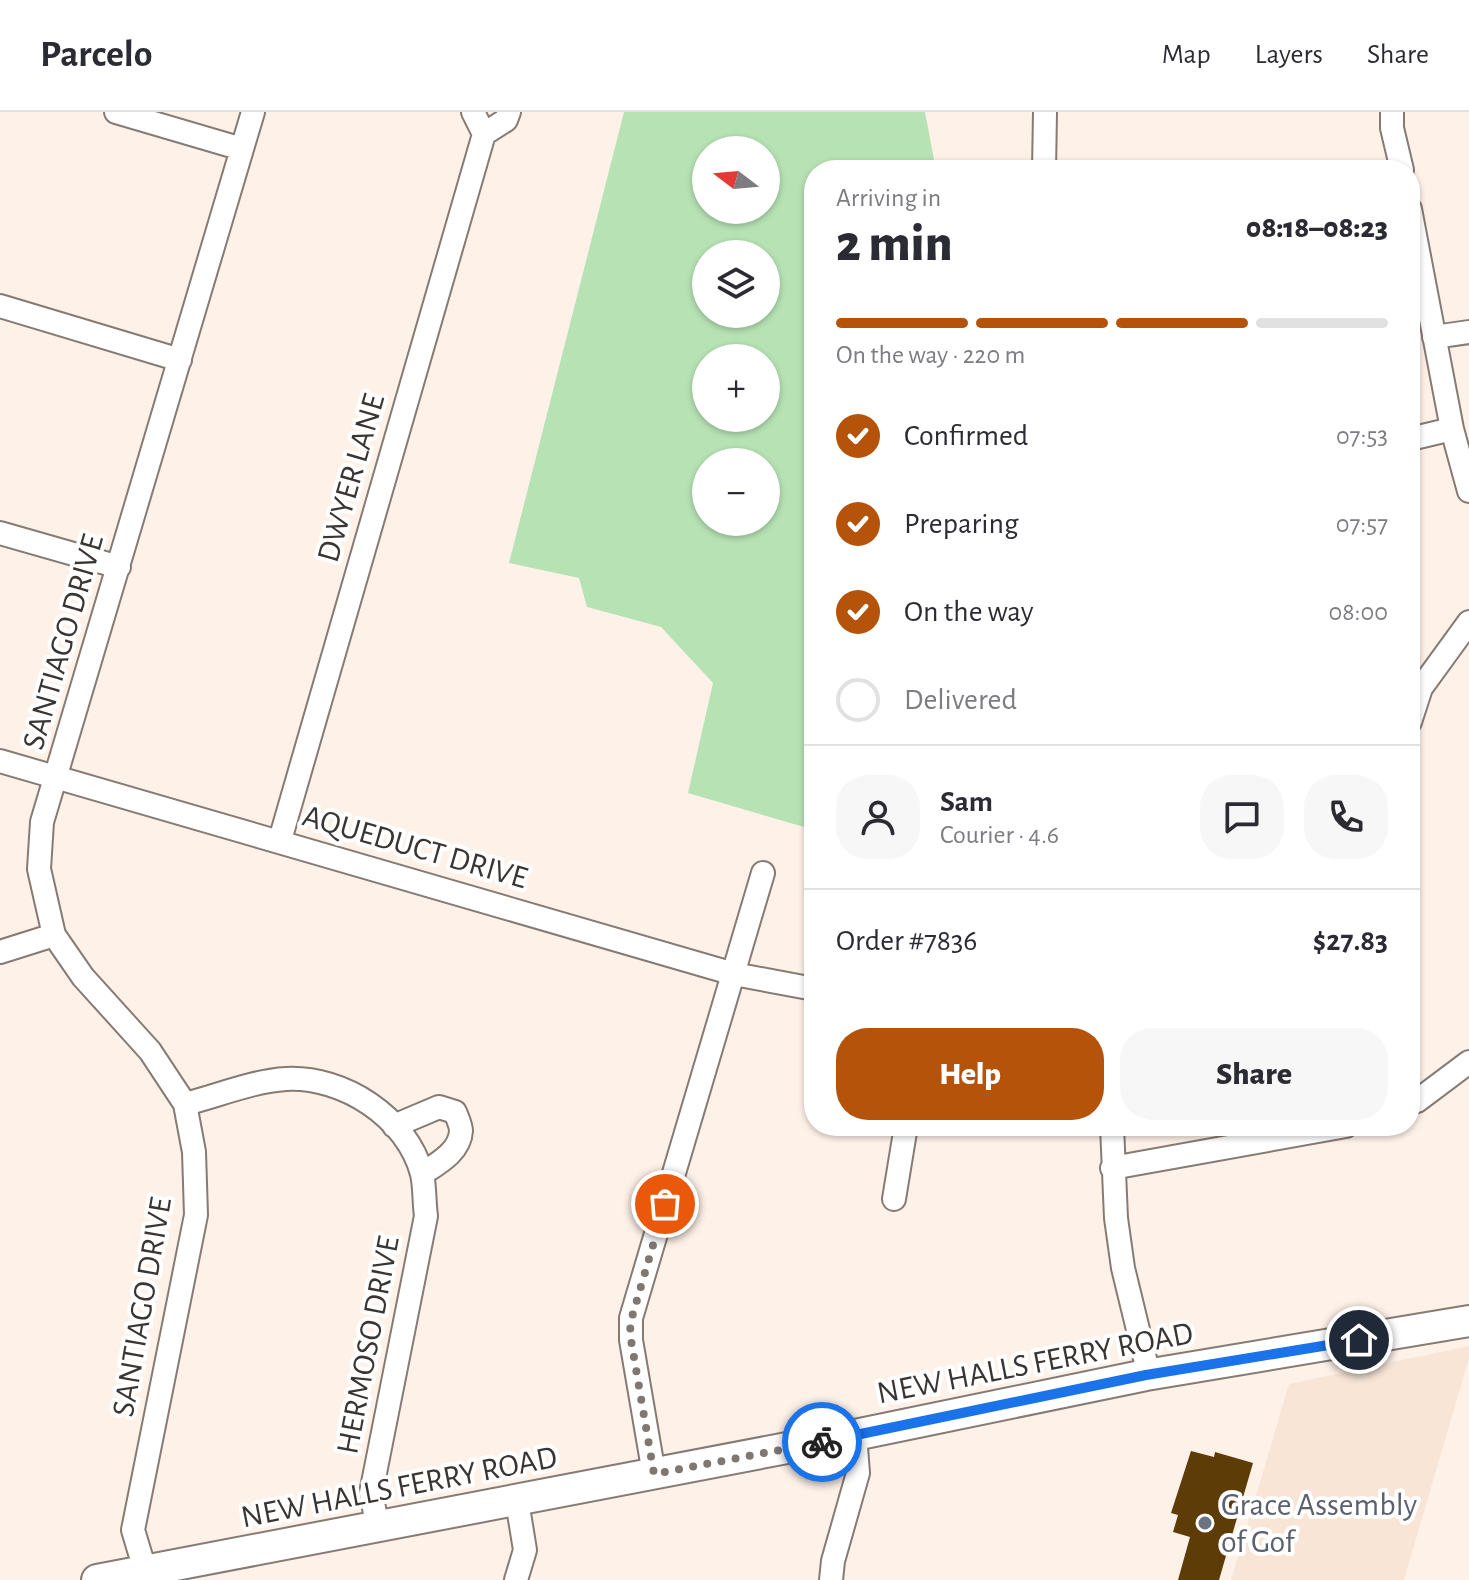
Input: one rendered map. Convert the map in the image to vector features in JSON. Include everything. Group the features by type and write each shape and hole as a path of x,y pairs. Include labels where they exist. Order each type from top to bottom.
{"main road":[{"name":"NEW HALLS FERRY ROAD","path":"97,1580 147,1576 1149,1375 1469,1321"}],"street":[{"path":"116,112 242,149"},
{"name":"SANTIAGO DRIVE","path":"147,1576 133,1530 196,1215 194,1152 185,1104 150,1051 83,977 54,935 39,869 42,822 253,112"},
{"path":"473,112 484,134 506,120 509,112"},
{"path":"1044,160 1045,112"},
{"path":"1392,112 1392,128 1400,160"},
{"name":"DWYER LANE","path":"280,840 484,134"},
{"path":"1420,262 1452,429 1469,491"},
{"path":"0,306 180,360"},
{"path":"1434,337 1469,332"},
{"path":"1420,437 1452,429"},
{"path":"0,533 119,567"},
{"path":"1420,691 1469,622"},
{"name":"AQUEDUCT DRIVE","path":"0,761 734,974 804,987"},
{"path":"654,1474 631,1340 631,1318 763,873"},
{"path":"0,952 54,935"},
{"path":"1420,1099 1469,1062"},
{"name":"HERMOSO DRIVE","path":"185,1104 283,1079 312,1080 343,1089 381,1112 408,1143 422,1174 426,1216 371,1493 378,1528"},
{"path":"394,1126 439,1107 455,1112 461,1130 456,1145 446,1158 422,1174"},
{"path":"894,1199 904,1136"},
{"path":"1112,1136 1112,1168 1123,1268 1149,1375"},
{"path":"1112,1168 1290,1136"},
{"path":"831,1580 833,1561 858,1473 855,1435"},
{"path":"516,1580 525,1550 517,1501"}],"shaded area":[{"path":"1469,1346 1469,1358 1404,1580 1231,1580 1289,1384"}],"green space":[{"path":"624,112 925,112 934,160 804,160 804,827 688,793 713,683 661,627 587,607 579,578 509,563"}],"building":[{"name":"Grace Assembly of Gof","path":"1191,1451 1214,1457 1215,1452 1253,1463 1219,1580 1178,1580 1190,1537 1173,1532 1178,1515 1171,1513"}],"way so far":[{"path":"665,1204 630,1324 654,1474 822,1442"}],"place":[{"name":"Grace Assembly of Gof","path":"1205,1523"}],"route":[{"path":"822,1442 1146,1375 1359,1340"}]}
